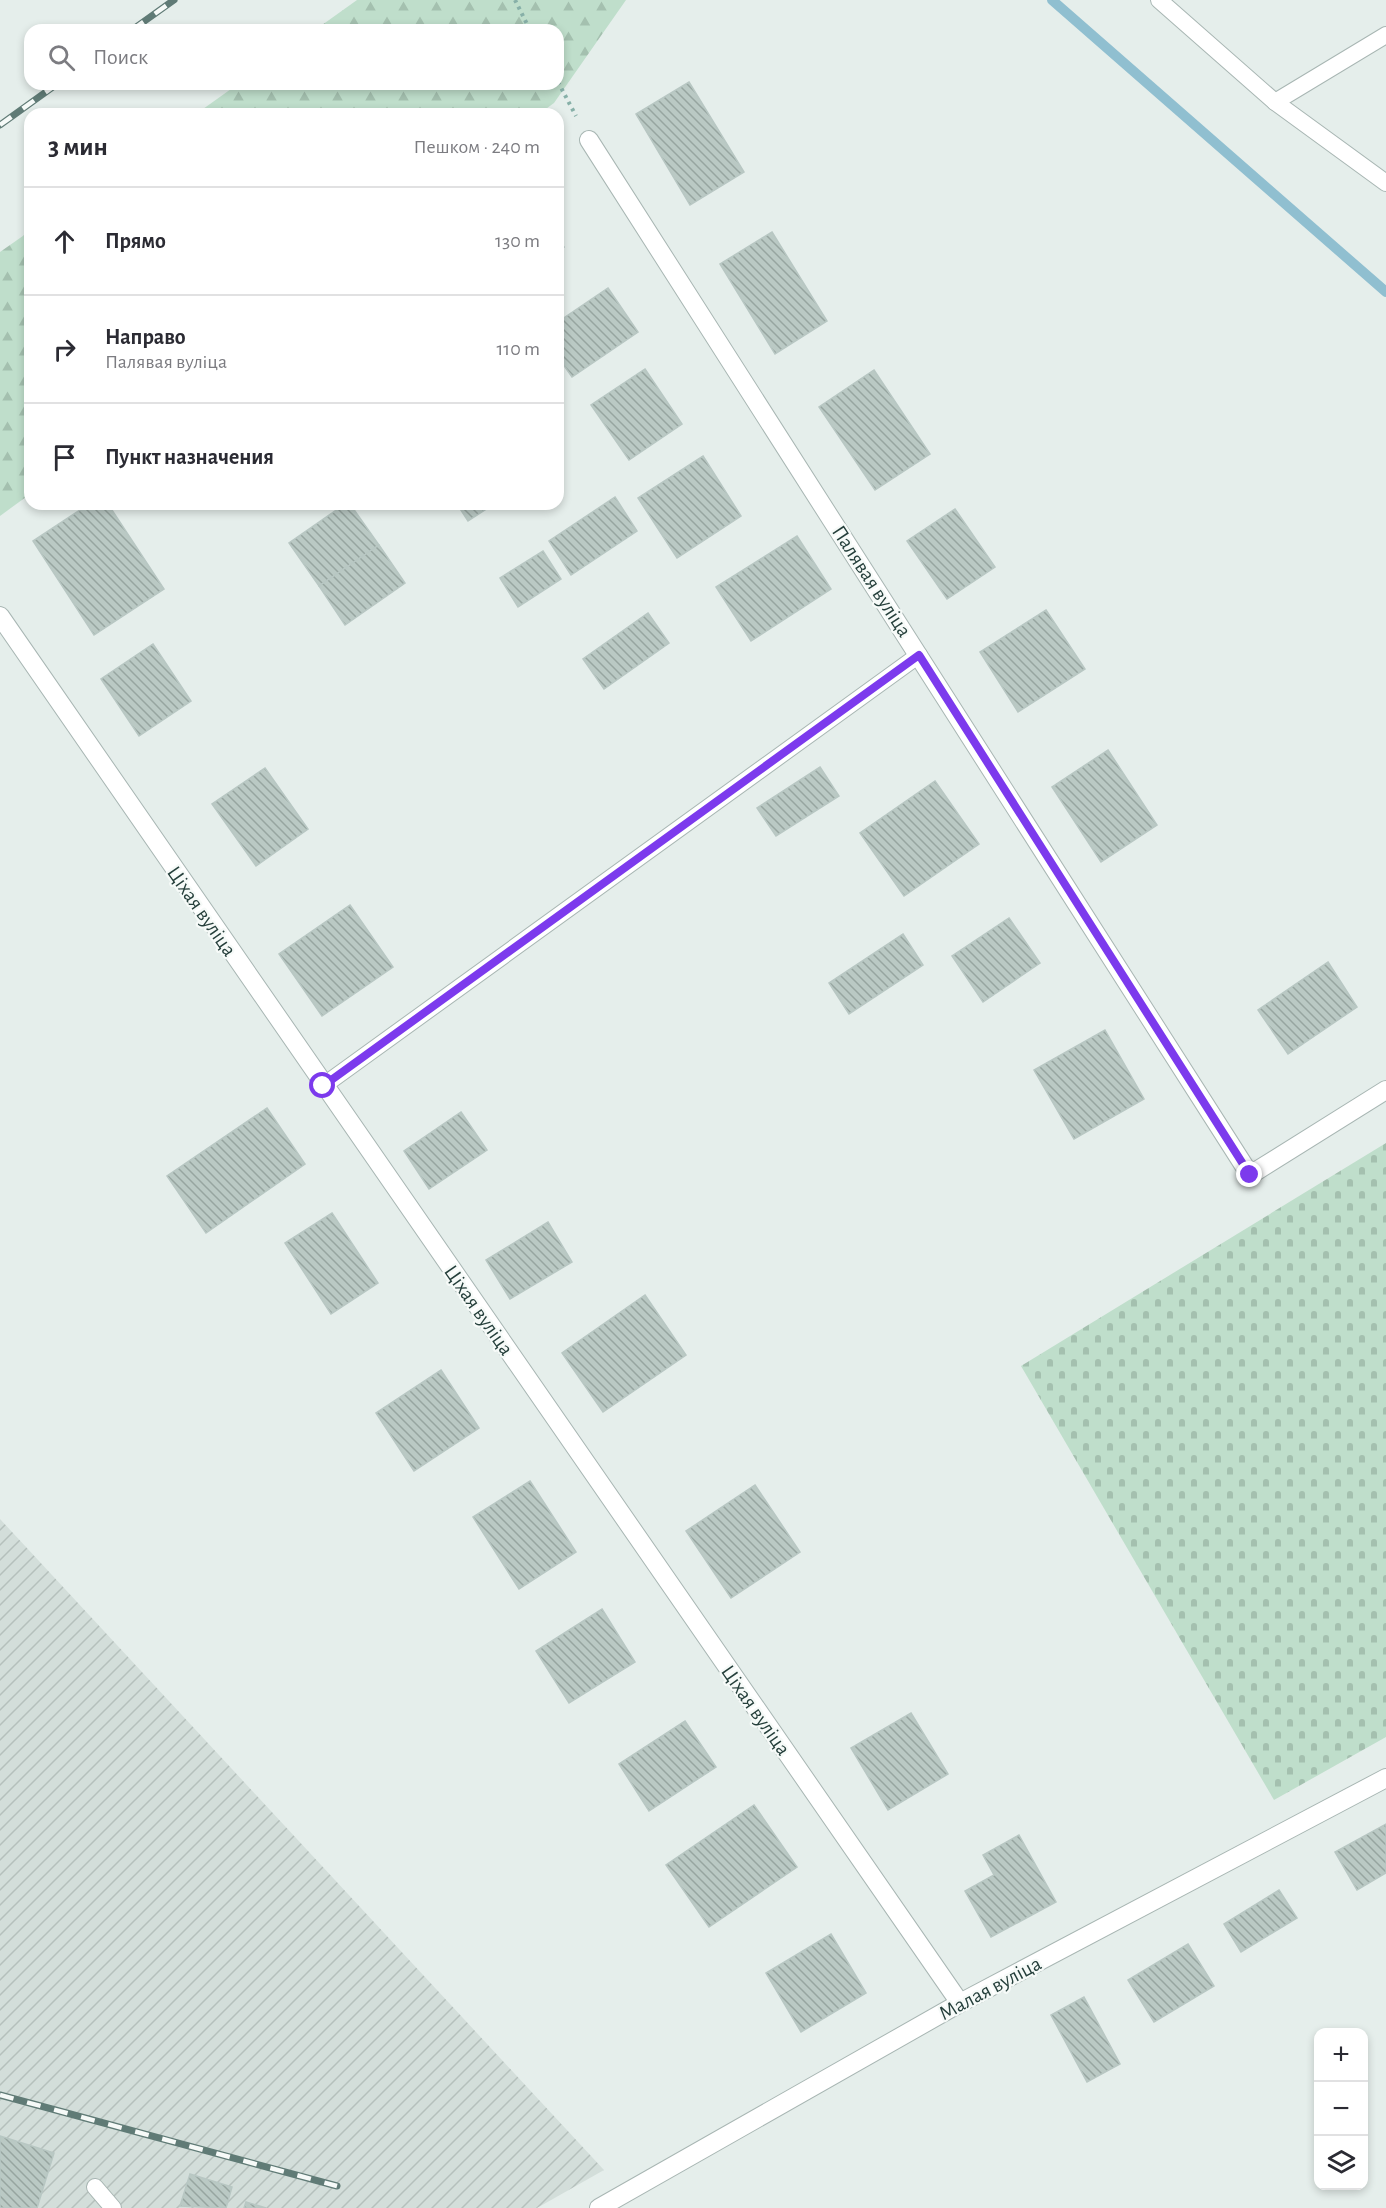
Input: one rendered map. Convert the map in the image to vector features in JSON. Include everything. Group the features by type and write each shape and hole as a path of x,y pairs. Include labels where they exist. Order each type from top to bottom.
{"street":[{"name":"Палявая вуліца","path":"589,140 1250,1175 1386,1090"},
{"name":"Ціхая вуліца","path":"0,616 323,1086 960,2003"},
{"name":"Малая вуліца","path":"599,2208 960,2003 1386,1778"}],"lane":[{"path":"1159,0 1275,102 1386,183"},
{"path":"1275,102 1386,35"},
{"path":"323,1086 919,655"},
{"path":"95,2187 113,2208"}],"path":[{"path":"515,0 527,24"},
{"path":"562,90 589,140"}],"shaded area":[{"path":"0,1519 604,2170 537,2208 0,2208"}],"green space":[{"path":"357,0 626,0 564,89 564,24 323,24"},
{"path":"230,90 563,90 547,108 204,108"},
{"path":"24,235 24,498 0,516 0,252"},
{"path":"1386,1143 1386,1737 1274,1800 1021,1366"}],"building":[{"path":"689,82 744,172 690,205 636,114"},
{"path":"772,232 827,321 775,354 720,264"},
{"path":"608,288 638,332 572,377 564,366 564,318"},
{"path":"645,369 682,424 629,460 591,405"},
{"path":"874,370 930,454 875,490 819,407"},
{"path":"703,456 741,516 677,558 638,498"},
{"path":"615,497 637,531 571,575 549,541"},
{"path":"955,509 995,567 947,599 907,541"},
{"path":"80,510 112,510 164,589 94,635 33,541"},
{"path":"336,510 354,510 379,545 319,586 289,543"},
{"path":"461,510 485,510 468,521"},
{"path":"797,536 831,589 751,641 716,587"},
{"path":"379,545 405,583 345,625 319,586"},
{"path":"543,551 561,579 518,607 500,578"},
{"path":"1046,610 1085,669 1018,712 980,652"},
{"path":"648,613 669,643 604,689 583,659"},
{"path":"153,644 191,701 139,736 101,679"},
{"path":"1108,750 1157,825 1101,862 1052,787"},
{"path":"820,767 839,796 776,836 757,808"},
{"path":"265,768 308,829 256,866 212,804"},
{"path":"935,781 979,844 904,896 860,833"},
{"path":"350,905 393,967 322,1016 279,954"},
{"path":"1009,918 1040,963 983,1002 952,956"},
{"path":"903,934 923,965 849,1014 829,983"},
{"path":"1328,962 1357,1007 1288,1054 1258,1010"},
{"path":"1105,1030 1144,1099 1074,1139 1034,1070"},
{"path":"267,1108 305,1164 206,1233 167,1176"},
{"path":"461,1112 487,1150 429,1189 404,1151"},
{"path":"332,1213 378,1283 331,1314 285,1243"},
{"path":"548,1222 572,1262 510,1299 486,1260"},
{"path":"645,1295 686,1355 603,1412 562,1353"},
{"path":"441,1370 479,1428 414,1471 376,1413"},
{"path":"530,1481 576,1552 519,1589 473,1517"},
{"path":"755,1485 800,1552 731,1598 686,1531"},
{"path":"602,1609 635,1662 569,1703 536,1651"},
{"path":"911,1713 948,1774 888,1810 851,1748"},
{"path":"685,1721 716,1767 649,1811 619,1764"},
{"path":"754,1805 797,1867 709,1927 666,1865"},
{"path":"1386,1824 1386,1873 1357,1890 1335,1852"},
{"path":"1019,1835 1056,1902 991,1937 965,1891 994,1875 983,1855"},
{"path":"1279,1890 1297,1918 1241,1952 1224,1924"},
{"path":"831,1934 866,1993 801,2032 766,1973"},
{"path":"1188,1944 1214,1986 1154,2022 1128,1980"},
{"path":"1084,1997 1120,2064 1087,2082 1051,2015"},
{"path":"0,2136 54,2153 37,2208 0,2208"},
{"path":"190,2174 232,2187 226,2208 180,2206"},
{"path":"246,2202 266,2208 244,2208"}],"waterway":[{"path":"1052,0 1386,292"}],"railway":[{"path":"140,24 174,0"},
{"path":"0,125 49,90"},
{"path":"0,2095 337,2186"}],"route":[{"path":"323,1086 919,655 1250,1175"}]}
